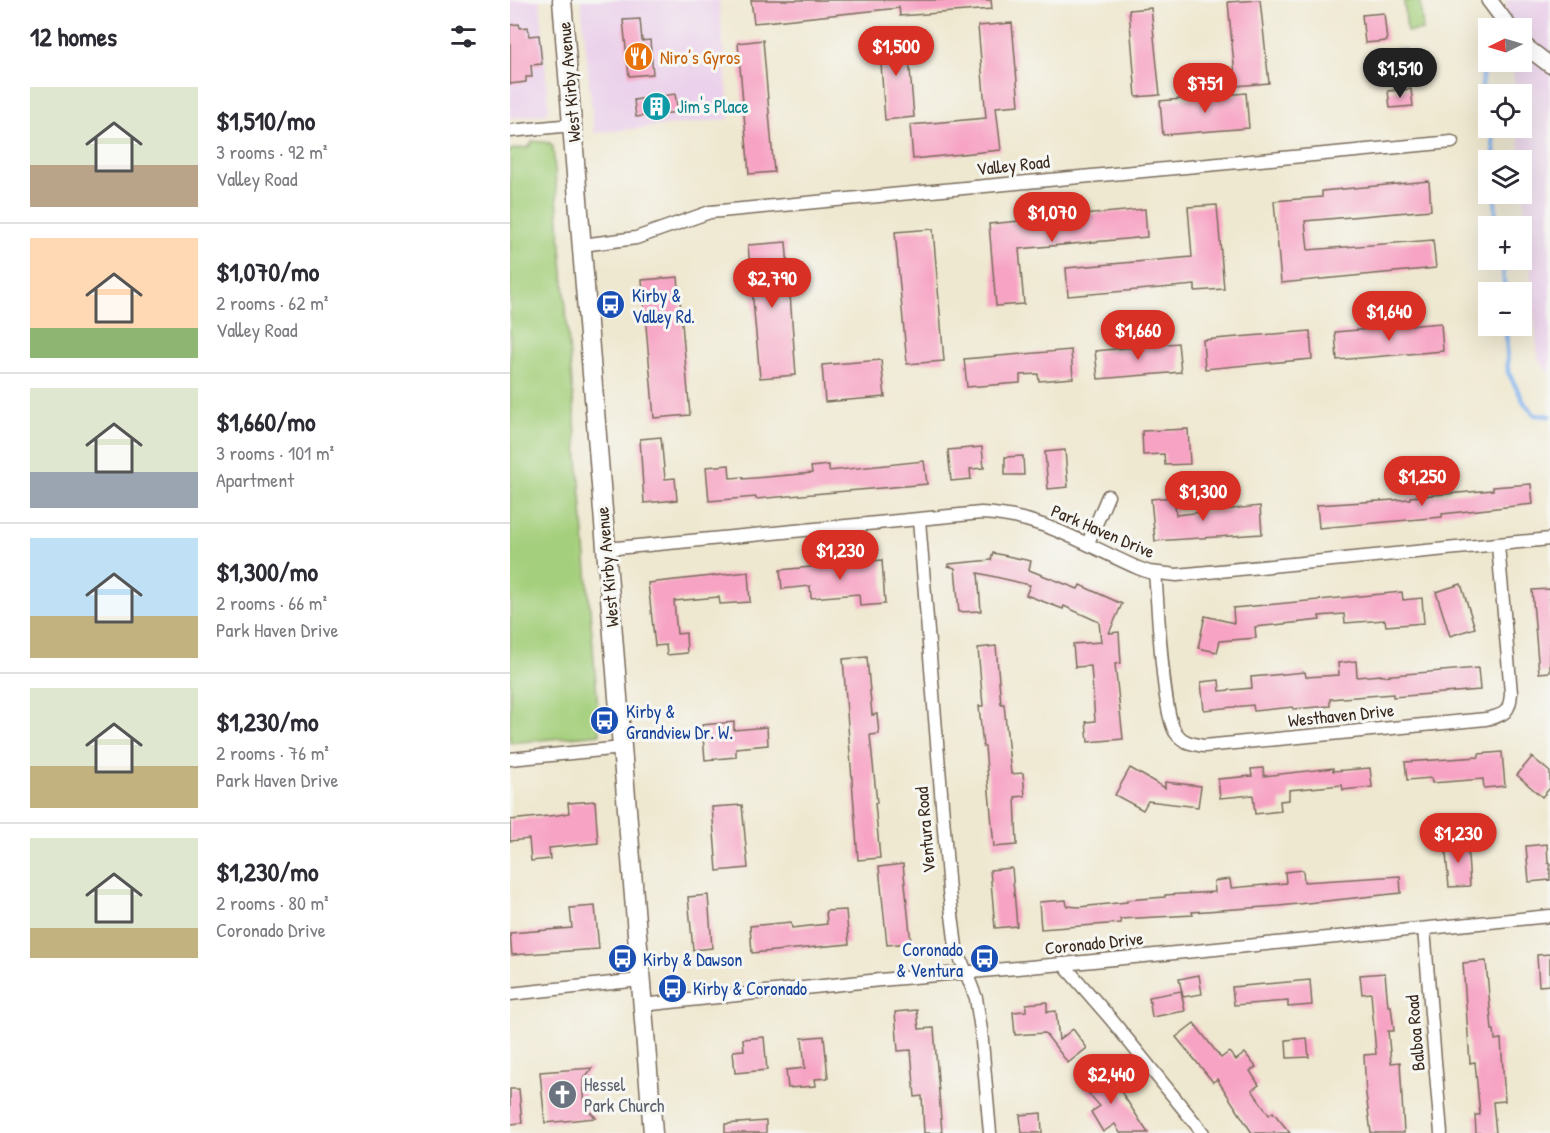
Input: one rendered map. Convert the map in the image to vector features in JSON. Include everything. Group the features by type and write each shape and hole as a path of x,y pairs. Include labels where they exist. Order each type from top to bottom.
{"main road":[{"name":"West Kirby Avenue","path":"562,0 652,1133"}],"street":[{"path":"1488,0 1502,18"},
{"path":"1532,51 1550,65"},
{"path":"510,131 572,125"},
{"name":"Valley Road","path":"582,245 636,237 710,212 1452,142"},
{"path":"1088,543 1107,496"},
{"name":"Park Haven Drive","path":"606,549 981,513 1023,518 1049,526 1138,568 1155,573 1178,575 1550,539"},
{"name":"Ventura Road","path":"919,520 949,891 956,947 976,998 990,1133"},
{"name":"Westhaven Drive","path":"1155,573 1162,663 1170,722 1175,732 1183,740 1204,746 1500,716 1508,710 1510,693 1498,545"},
{"path":"510,759 622,748"},
{"name":"Coronado Drive","path":"642,1005 1550,916"},
{"name":"Balboa Road","path":"1424,929 1442,1133"},
{"path":"1063,964 1203,1133"},
{"path":"510,994 640,980"}],"shaded area":[{"path":"510,0 540,0 549,110 544,114 510,118"},
{"path":"581,0 719,0 730,119 594,133"},
{"path":"1506,0 1550,0 1550,374 1538,359 1530,270 1532,216 1526,216 1525,204 1532,204 1532,150 1520,150 1519,138 1532,138 1532,84 1514,84 1513,72 1532,72 1532,18 1508,18"}],"green space":[{"path":"1420,0 1423,30 1407,32 1404,1"},
{"path":"533,141 550,143 553,147 600,734 510,743 510,150 529,147"}],"water":[{"path":"1393,49 1405,49 1407,82 1394,82 1390,53"}],"building":[{"path":"751,0 991,0 992,9 900,16 899,6 899,8 754,23"},
{"path":"1260,0 1269,83 1236,86 1228,2"},
{"path":"1151,8 1160,95 1136,97 1129,10"},
{"path":"1384,13 1387,41 1365,43 1362,15"},
{"name":"Niro’s Gyros","path":"640,19 642,41 650,40 653,74 629,76 623,20"},
{"path":"1012,23 1019,105 996,107 1001,150 913,159 910,125 986,118 978,26"},
{"path":"519,24 520,28 528,27 529,36 539,35 542,64 531,65 532,77 526,77 526,82 510,84 510,25"},
{"path":"907,33 914,117 885,120 879,35"},
{"path":"763,40 774,172 749,174 738,43"},
{"path":"1411,89 1413,106 1390,108 1388,91"},
{"path":"1246,93 1249,128 1163,135 1160,101"},
{"name":"Jim's Place","path":"675,94 678,112 636,117 634,100"},
{"path":"1429,181 1431,210 1305,221 1308,250 1433,240 1436,268 1281,283 1274,201 1322,197 1322,191"},
{"path":"1217,205 1224,289 1195,291 1195,285 1068,296 1066,268 1192,257 1188,207"},
{"path":"1145,209 1147,237 1019,249 1024,304 996,306 989,224"},
{"path":"933,229 944,361 907,364 895,232"},
{"path":"786,242 796,375 760,378 748,245"},
{"path":"678,277 690,415 654,418 642,280"},
{"path":"1441,323 1443,351 1337,360 1335,332"},
{"path":"1310,331 1312,359 1205,369 1203,340"},
{"path":"1178,343 1181,372 1098,379 1095,351"},
{"path":"1071,350 1073,378 1039,381 1038,374 1020,375 1020,383 967,387 964,359"},
{"path":"881,360 885,397 825,402 822,365"},
{"path":"1188,429 1190,464 1165,465 1164,454 1143,455 1142,431"},
{"path":"661,437 665,479 675,478 677,500 644,503 640,439"},
{"path":"982,447 984,468 970,469 971,479 951,481 948,450"},
{"path":"1065,450 1068,487 1048,489 1045,452"},
{"path":"1023,456 1024,475 1005,475 1005,457"},
{"path":"924,461 927,484 709,501 706,467 729,465 730,478 743,477 743,479 812,473 811,467 829,465 829,471"},
{"path":"1531,484 1533,504 1442,514 1442,517 1319,528 1317,505 1410,499 1410,497 1493,490 1493,487"},
{"path":"1174,497 1176,515 1260,506 1262,534 1155,541 1151,499"},
{"path":"993,553 1031,561 1029,570 1078,589 1080,585 1122,604 1109,633 1119,632 1121,663 1115,664 1123,739 1088,742 1086,722 1095,721 1091,666 1075,667 1073,644 1101,642 1099,622 1064,606 1063,609 1026,595 1030,585 978,573 981,611 959,612 955,568 948,566 949,564 991,560"},
{"path":"882,560 885,604 860,606 859,594 811,598 810,586 782,589 780,570"},
{"path":"748,572 750,602 720,604 719,597 674,601 677,634 686,633 687,653 667,655 666,645 655,646 648,583"},
{"path":"1461,584 1475,628 1450,636 1436,592"},
{"path":"1550,589 1550,672 1539,673 1532,590"},
{"path":"1402,592 1403,600 1422,598 1424,623 1386,626 1385,620 1345,623 1344,614 1319,616 1320,620 1255,627 1256,638 1220,641 1217,652 1198,648 1205,616 1234,623 1233,608"},
{"path":"996,646 1011,774 1023,773 1025,796 1015,797 1017,845 994,847 979,706 983,706 978,648"},
{"path":"867,657 872,715 877,714 879,734 870,735 880,858 858,860 843,659"},
{"path":"1356,661 1357,677 1478,668 1480,690 1330,699 1330,706 1293,709 1293,707 1254,711 1253,705 1204,710 1201,682 1219,680 1220,691 1252,688 1251,677 1305,672 1306,677 1339,675 1338,663"},
{"path":"734,722 734,730 767,727 768,745 736,748 736,757 705,760 702,725"},
{"path":"1502,752 1505,786 1484,788 1483,779 1432,783 1431,778 1407,780 1405,762 1479,757 1479,754"},
{"path":"1532,757 1550,772 1550,788 1542,797 1517,775"},
{"path":"1130,768 1165,788 1165,782 1201,786 1198,807 1148,801 1143,810 1115,795"},
{"path":"1263,768 1264,776 1333,768 1333,771 1370,768 1372,787 1343,790 1342,785 1289,790 1289,800 1280,801 1281,811 1255,814 1253,795 1220,798 1218,779 1252,776 1251,769"},
{"path":"595,801 598,843 549,848 550,859 531,861 529,839 510,841 510,820 569,813 568,803"},
{"path":"742,805 748,868 717,871 712,807"},
{"path":"1467,841 1470,886 1449,887 1445,843"},
{"path":"1547,844 1550,880 1529,882 1526,846"},
{"path":"903,864 911,943 887,945 879,867"},
{"path":"1012,868 1017,926 995,928 990,870"},
{"path":"1303,870 1304,882 1400,876 1401,893 1279,906 1192,912 1193,915 1120,919 1121,923 1041,929 1039,902 1066,900 1067,906 1079,907 1165,897 1165,895 1215,892 1214,881 1230,879 1231,888 1286,883 1285,872"},
{"path":"708,895 712,948 693,950 688,897"},
{"path":"595,906 599,949 512,955 510,933 572,928 570,908"},
{"path":"846,910 849,944 752,953 750,926 791,922 792,928 827,924 826,911"},
{"path":"1550,954 1550,985 1539,986 1537,955"},
{"path":"1486,961 1492,1030 1494,1030 1495,1040 1501,1039 1505,1101 1493,1102 1496,1133 1476,1133 1475,1115 1480,1115 1475,1062 1470,1063 1463,963"},
{"path":"1385,973 1388,1006 1391,1006 1394,1031 1388,1031 1391,1063 1400,1062 1404,1133 1371,1133 1366,1094 1364,1055 1376,1054 1371,993 1362,994 1360,975"},
{"path":"1199,975 1202,994 1183,997 1179,979"},
{"path":"1310,980 1312,1005 1288,1007 1288,1001 1234,1005 1232,987"},
{"path":"1181,991 1185,1011 1152,1017 1149,997"},
{"path":"1047,1002 1047,1012 1056,1011 1059,1040 1073,1029 1087,1048 1068,1063 1045,1033 1015,1035 1013,1012 1026,1011 1026,1004"},
{"path":"917,1010 919,1029 934,1028 942,1133 924,1133 922,1096 915,1097 911,1050 898,1051 895,1012"},
{"path":"1194,1023 1221,1058 1229,1052 1236,1060 1245,1053 1256,1067 1250,1071 1259,1085 1252,1090 1269,1115 1273,1112 1290,1133 1252,1133 1217,1079 1213,1082 1176,1037"},
{"path":"824,1036 828,1078 815,1079 816,1086 788,1088 786,1070 805,1068 802,1038"},
{"path":"764,1037 767,1070 735,1073 733,1051 744,1050 743,1039"},
{"path":"1307,1038 1309,1057 1287,1058 1286,1040"},
{"path":"1098,1067 1122,1093 1148,1133 1120,1133 1115,1124 1103,1132 1091,1112 1100,1106 1080,1084"},
{"name":"Hessel Park Church","path":"592,1068 583,1080 585,1107 596,1118 545,1123 540,1072"},
{"path":"510,1089 519,1089 522,1123 510,1124"},
{"path":"1041,1113 1042,1133 1022,1133 1020,1115"},
{"path":"766,1121 766,1133 725,1133 725,1124"}],"waterway":[{"path":"1482,84 1483,72"},
{"path":"1493,138 1494,150"},
{"path":"1495,204 1496,216"},
{"path":"1503,270 1504,282"},
{"path":"1506,336 1508,372 1525,404 1535,415 1550,416"}],"place":[{"name":"Niro’s Gyros","path":"639,57"},
{"name":"Jim's Place","path":"656,106"},
{"name":"Kirby & Valley Rd.","path":"611,305"},
{"name":"Kirby & Grandview Dr. W.","path":"605,721"},
{"name":"Kirby & Dawson","path":"622,959"},
{"name":"Coronado & Ventura","path":"984,959"},
{"name":"Kirby & Coronado","path":"672,988"},
{"name":"Hessel Park Church","path":"563,1094"}]}
